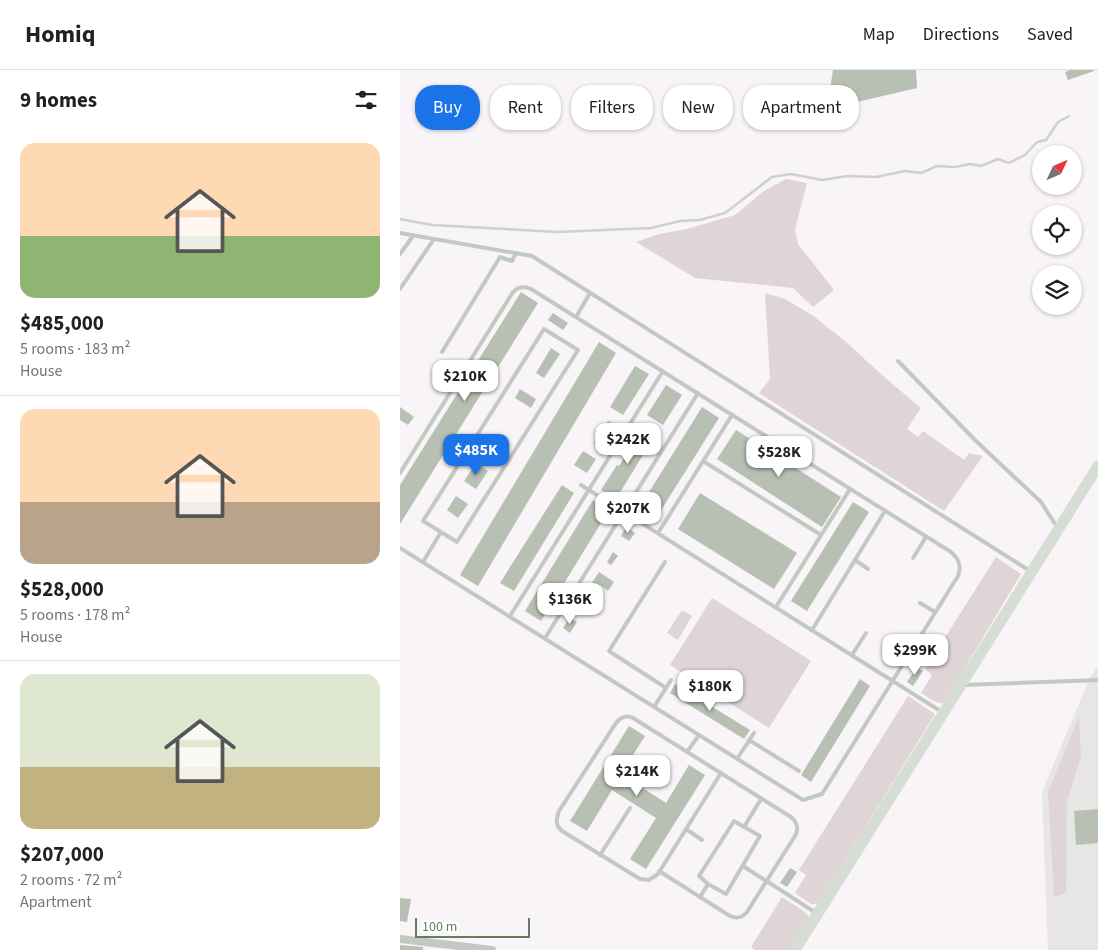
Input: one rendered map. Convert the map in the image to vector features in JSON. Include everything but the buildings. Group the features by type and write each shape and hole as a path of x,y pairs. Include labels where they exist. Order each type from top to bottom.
{"main road":[{"path":"795,950 1098,466"}],"street":[{"path":"400,939 492,950"}],"lane":[{"path":"400,233 532,256 1032,573"},
{"path":"400,254 413,236"},
{"path":"400,289 434,239"},
{"path":"442,352 500,257 512,261 516,254"},
{"path":"400,472 515,291 523,287 531,289 953,554 960,566 958,576 822,794 803,800 400,548"},
{"path":"576,317 590,293"},
{"path":"544,329 578,350 457,542 441,532 423,521 544,329"},
{"path":"898,361 976,441 1041,502 1059,529"},
{"path":"510,616 663,371"},
{"path":"545,638 698,393"},
{"path":"658,533 732,415"},
{"path":"596,444 609,423"},
{"path":"597,430 618,444"},
{"path":"703,461 821,535"},
{"path":"581,485 944,713"},
{"path":"776,607 850,489"},
{"path":"812,630 885,511"},
{"path":"423,562 441,532"},
{"path":"913,558 926,537"},
{"path":"854,560 868,569"},
{"path":"665,562 609,652 666,688"},
{"path":"920,603 935,612"},
{"path":"852,655 866,633"},
{"path":"654,707 671,680"},
{"path":"960,686 1098,680"},
{"path":"659,872 732,917 741,917 747,912 796,836 798,828 796,822 791,817 721,773 631,717 624,717 616,722 560,811 556,820 562,831 640,880 649,880 659,872 721,773"},
{"path":"737,759 754,733"},
{"path":"687,752 699,735"},
{"path":"749,740 799,771"},
{"path":"744,827 762,799"},
{"path":"600,855 630,808"},
{"path":"734,821 744,827 760,836 726,894 708,884 699,876 734,821"},
{"path":"686,829 702,840"},
{"path":"743,866 818,914"},
{"path":"700,897 708,884"}],"shaded area":[{"path":"786,179 807,183 795,229 798,244 834,290 813,307 793,288 695,278 636,242 659,234 687,229 735,215 764,191"},
{"path":"765,293 785,299 812,315 845,341 921,408 907,429 918,437 923,431 964,460 969,453 983,456 944,511 759,393 770,379"},
{"path":"996,557 1021,574 945,701 940,703 934,701 921,693 932,675 925,669"},
{"path":"712,598 811,661 769,728 670,665"},
{"path":"682,610 692,616 678,640 667,633"},
{"path":"1096,668 1098,668 1098,950 1048,950 1042,792 1089,680"},
{"path":"908,696 935,714 819,902 811,904 795,893 806,875 799,870"},
{"path":"1079,716 1081,757 1067,801 1066,893 1054,897 1048,792"},
{"path":"782,897 805,912 809,920 790,950 755,950 751,947"}],"waterway":[{"path":"400,219 432,225 558,232 651,228 680,221 700,220 725,213 772,177 791,174 822,180 848,176 876,177 905,171 921,173 937,166 955,167 970,164 981,166 998,159 1009,163 1025,155 1037,142 1046,140 1058,122 1069,116"}]}
